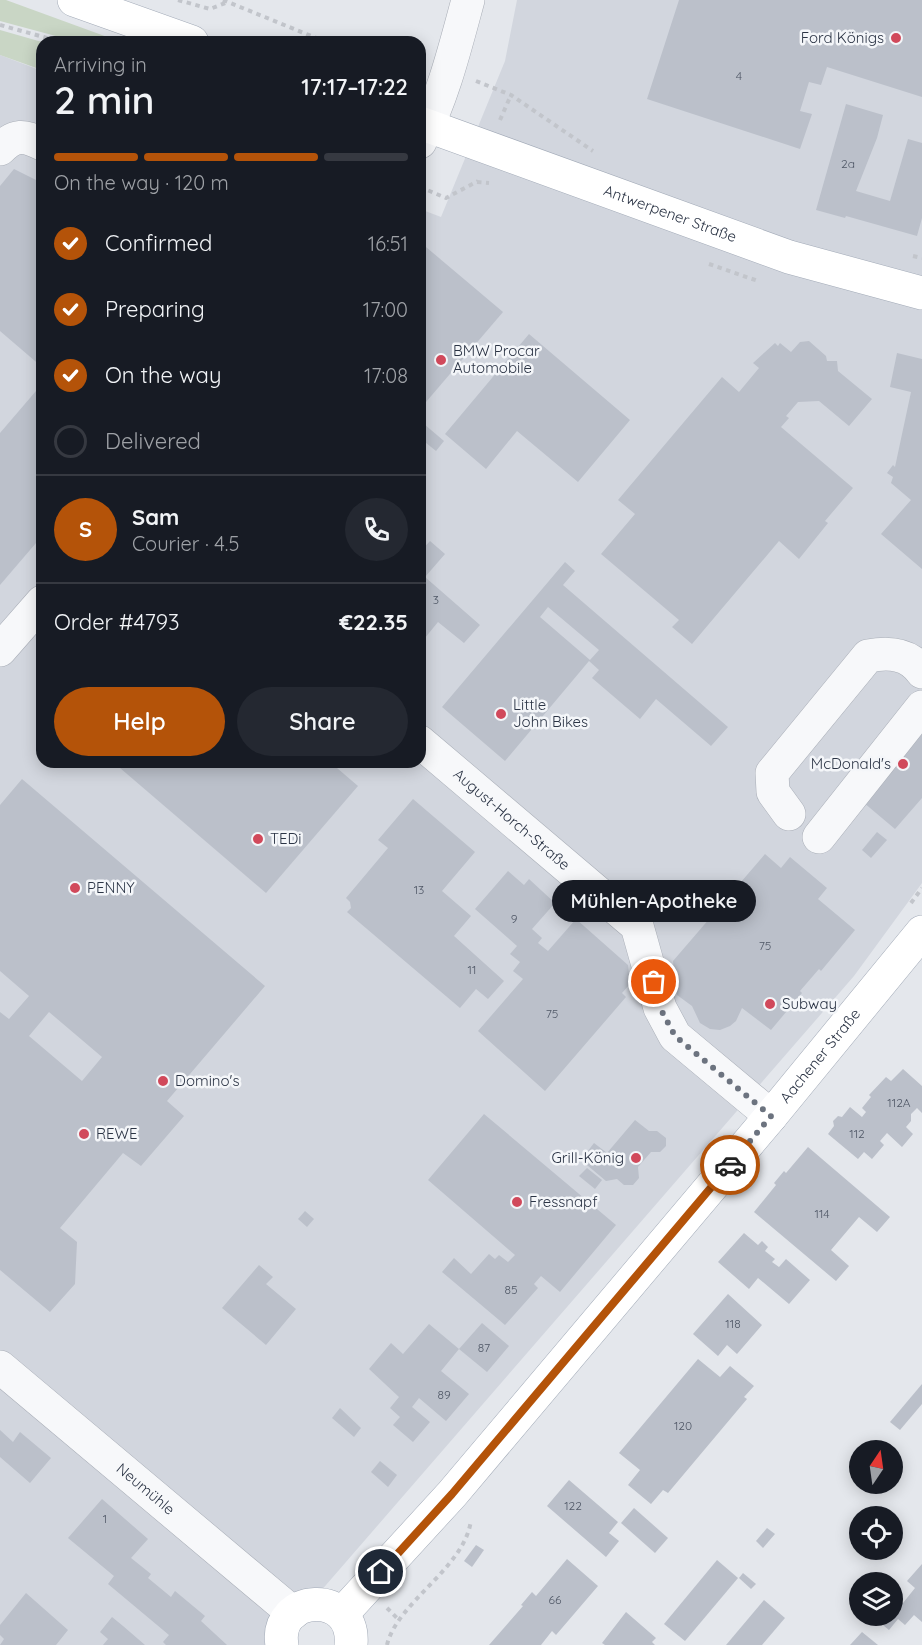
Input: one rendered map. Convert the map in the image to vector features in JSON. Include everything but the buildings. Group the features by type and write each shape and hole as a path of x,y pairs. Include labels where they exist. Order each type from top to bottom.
{"main road":[{"path":"74,0 175,36"},
{"name":"Antwerpener Straße","path":"426,131 789,257 922,292"},
{"name":"Aachener Straße","path":"342,1614 452,1494 771,1116 922,932"},
{"path":"282,1645 282,1630 286,1621 293,1613 312,1603 333,1607 342,1614 352,1632 351,1645"}],"street":[{"path":"426,123 448,71 468,0"},
{"path":"0,149 9,140 27,136 36,141"},
{"path":"0,650 36,609"},
{"path":"789,814 773,792 772,773 868,656 885,653 901,656 916,664 922,672"},
{"path":"819,837 922,707"},
{"name":"August-Horch-Straße","path":"426,747 637,926 660,1008 675,1036 771,1116"},
{"name":"Neumühle","path":"0,1367 293,1613"}],"path":[{"path":"178,0 210,9 226,1 311,36"},
{"path":"0,25 40,36"},
{"path":"448,71 511,94 596,153"},
{"path":"911,255 922,258"}],"shaded area":[{"path":"517,0 922,0 922,883 854,976 274,1645 0,1645 0,55 36,69 36,768 426,768 426,211 441,217 505,61"}],"green space":[{"path":"0,0 6,0 105,36 56,36 0,21"},
{"path":"0,30 36,40 36,68 0,55"}],"way so far":[{"path":"654,982 660,1008 675,1036 771,1116 730,1165"}],"place":[{"name":"Ford Königs","path":"896,38"},
{"name":"BMW Procar Automobile","path":"441,360"},
{"name":"Little John Bikes","path":"501,714"},
{"name":"McDonald's","path":"903,764"},
{"name":"TEDi","path":"258,839"},
{"name":"PENNY","path":"75,888"},
{"name":"Mühlen-Apotheke","path":"654,982"},
{"name":"Subway","path":"770,1004"},
{"name":"Domino's","path":"163,1081"},
{"name":"REWE","path":"84,1134"},
{"name":"Grill-König","path":"636,1158"},
{"name":"Fressnapf","path":"517,1202"}],"route":[{"path":"381,1572 452,1494 730,1165"}]}
